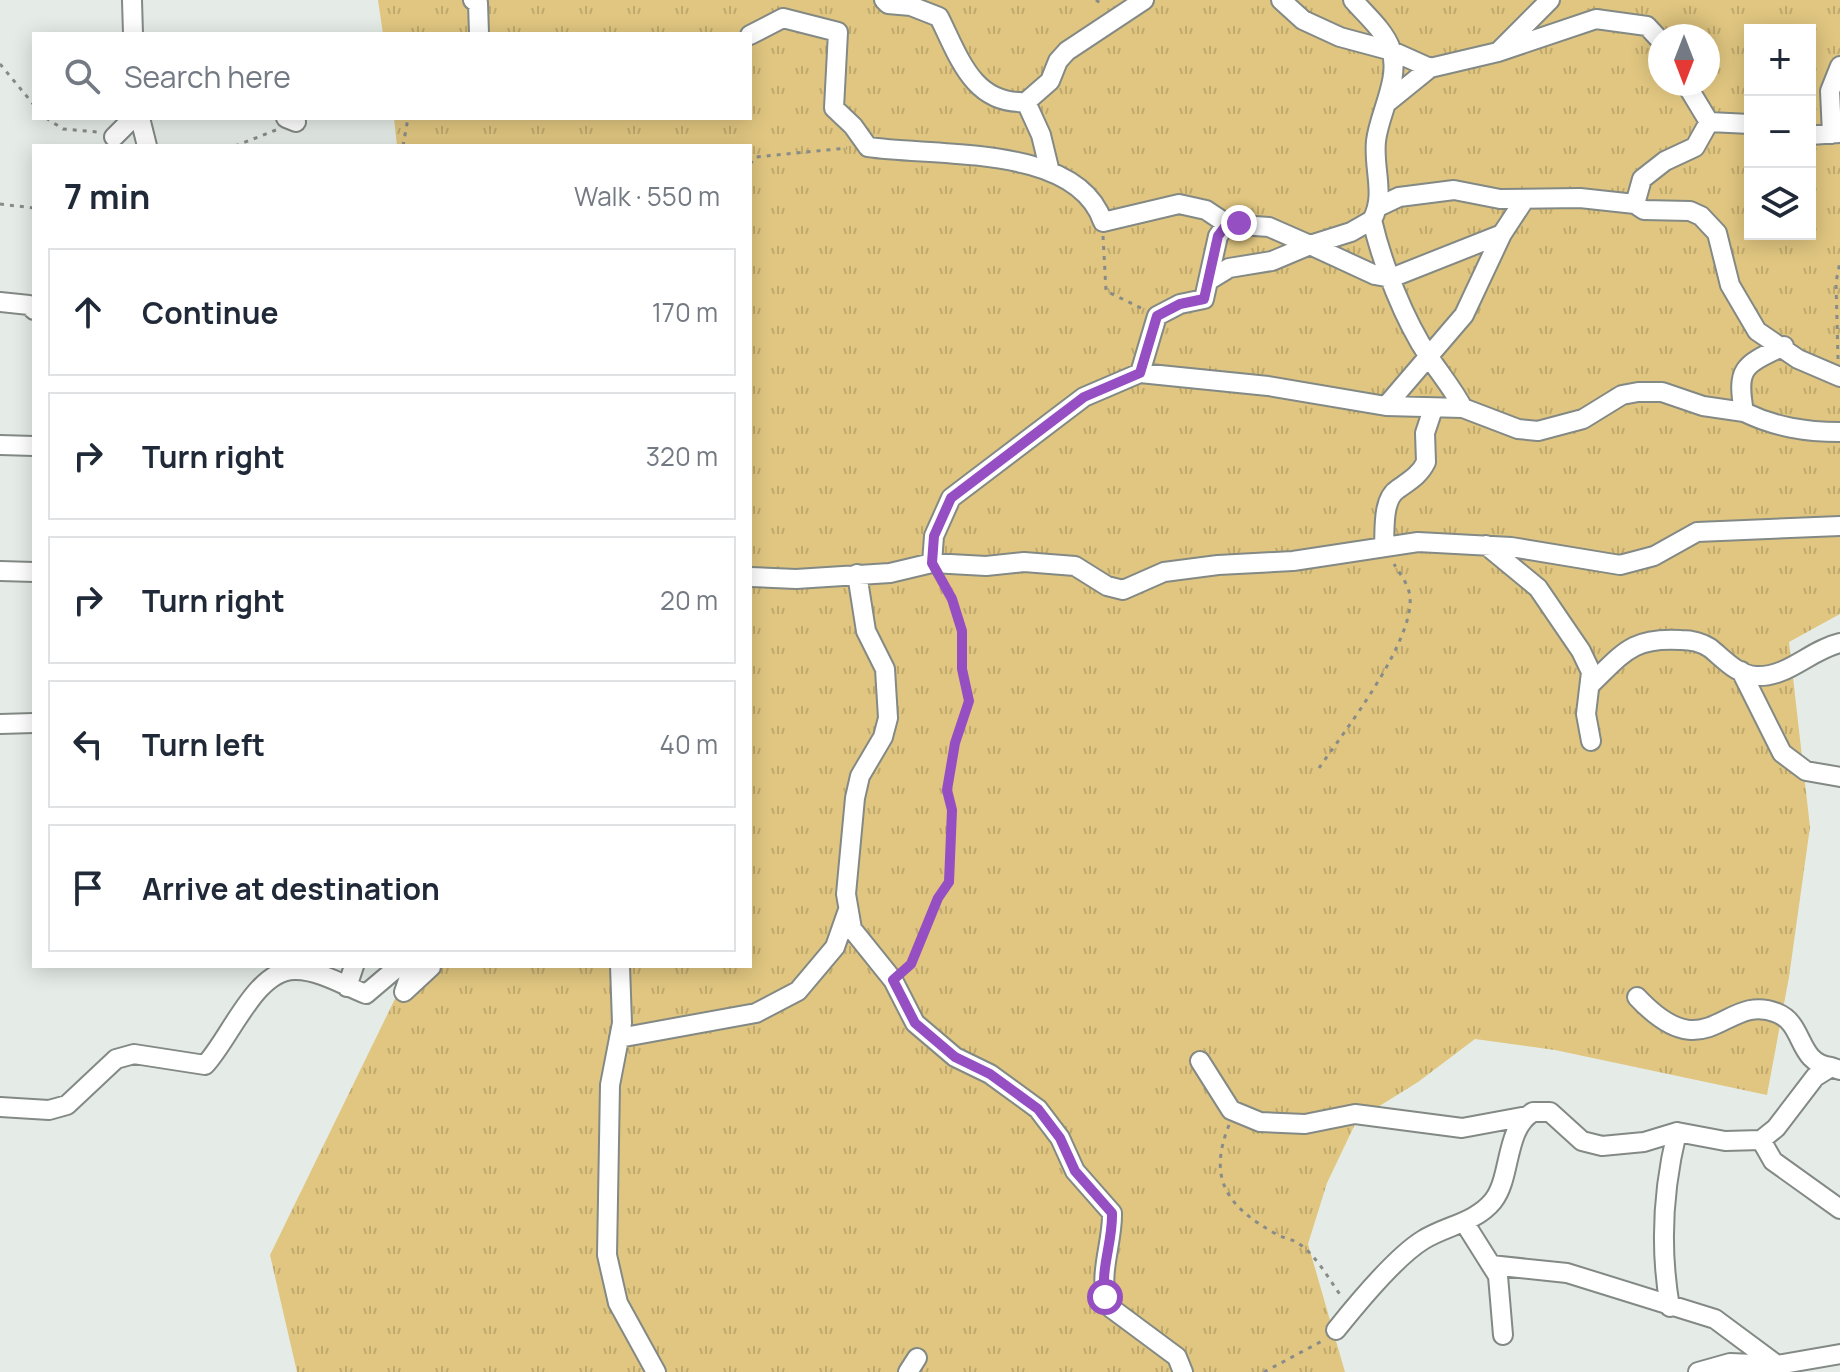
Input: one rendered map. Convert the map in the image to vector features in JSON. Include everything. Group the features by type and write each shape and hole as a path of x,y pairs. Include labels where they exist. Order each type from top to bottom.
{"street":[{"path":"132,0 133,32"},
{"path":"473,0 478,3 479,32"},
{"path":"884,0 888,4 911,6 939,17 970,79 982,91 1008,103 1026,102 1050,81 1058,61 1067,51 1144,0"},
{"path":"1281,0 1315,26 1340,37 1392,51 1430,68"},
{"path":"1353,0 1378,27 1392,51 1388,102 1376,142 1376,213 1391,278 1429,357 1448,378 1463,408"},
{"path":"1498,52 1550,0"},
{"path":"752,34 783,18 838,32 834,108 853,126 868,147 1009,160 1049,168 1078,184 1096,201 1103,222 1179,204 1206,210 1227,224 1269,227 1375,275 1391,278 1502,234"},
{"path":"1388,102 1430,68 1498,52 1596,19 1648,27"},
{"path":"1816,135 1836,133 1830,91 1840,66"},
{"path":"1693,96 1709,122"},
{"path":"1026,102 1041,135 1049,168"},
{"path":"114,137 131,120"},
{"path":"140,120 146,144"},
{"path":"1709,122 1744,124"},
{"path":"1635,204 1642,179 1665,161 1695,147 1709,122"},
{"path":"1211,279 1229,268 1272,261 1351,232 1399,197 1428,191 1454,190 1500,199 1580,198 1635,204 1644,210 1690,211 1711,225 1717,233 1735,294 1757,331 1784,346 1798,359 1840,377"},
{"path":"1386,406 1464,315 1502,234 1525,199"},
{"path":"1140,373 1157,316 1180,304 1204,299 1211,279 1214,247 1227,224"},
{"path":"0,302 32,308"},
{"path":"1744,412 1739,383 1743,371 1753,361 1784,346"},
{"path":"932,563 934,536 951,498 1084,397 1140,373 1268,386 1386,406 1463,408 1518,429 1538,431 1583,419 1622,395 1662,392 1703,406 1744,412 1770,424 1813,432 1840,432"},
{"path":"1384,546 1388,503 1395,490 1408,485 1426,462 1427,424 1433,409"},
{"path":"0,445 32,446"},
{"path":"752,577 796,579 890,573 932,563 986,566 1024,562 1075,566 1107,586 1123,590 1164,572 1293,561 1384,546 1433,542 1486,545 1620,565 1654,556 1697,532 1840,526"},
{"path":"1486,545 1550,602 1581,651 1592,683 1586,714 1591,741"},
{"path":"0,571 32,572"},
{"path":"857,574 866,631 885,669 888,718 883,737 860,776 846,894 852,929 893,980 915,1023 955,1057 990,1074 1038,1109 1060,1138 1075,1171 1112,1213 1111,1250 1102,1282 1105,1297 1111,1308 1177,1357 1183,1372"},
{"path":"1592,683 1626,650 1649,640 1696,641 1752,676 1782,673 1809,654 1840,643"},
{"path":"1741,671 1782,753 1806,771 1840,777"},
{"path":"0,724 32,723"},
{"path":"619,1038 756,1013 798,991 835,947 848,907"},
{"path":"347,987 353,968"},
{"path":"0,1107 49,1110 67,1105 116,1059 134,1054 205,1065 262,985 279,972 296,969 366,994 397,968"},
{"path":"620,968 622,1023 608,1111 607,1255 618,1303 656,1372"},
{"path":"1637,997 1666,1026 1680,1029 1713,1026 1750,1011 1777,1012 1791,1025 1807,1055 1818,1065 1836,1069"},
{"path":"1200,1061 1231,1110 1260,1122 1305,1124 1355,1114 1443,1128 1550,1112 1582,1141 1602,1146 1644,1142 1677,1132 1734,1142 1761,1140 1776,1128 1815,1077 1836,1069"},
{"path":"1336,1330 1408,1251 1424,1239 1464,1222 1495,1198 1518,1129 1527,1116"},
{"path":"1670,1307 1664,1274 1664,1238 1669,1165 1677,1132"},
{"path":"1761,1140 1773,1161 1840,1209"},
{"path":"1464,1222 1498,1276 1503,1335"},
{"path":"1491,1265 1567,1273 1715,1319 1777,1365"},
{"path":"1698,1372 1730,1363 1777,1365 1840,1354"}],"path":[{"path":"0,64 32,103"},
{"path":"49,120 63,129 81,129 114,137"},
{"path":"239,144 291,120"},
{"path":"403,144 408,120"},
{"path":"752,162 756,157 868,147"},
{"path":"0,204 32,208"},
{"path":"1103,222 1106,291 1157,316"},
{"path":"1840,262 1836,282 1840,366"},
{"path":"1319,768 1380,679 1403,628 1410,594 1384,546"},
{"path":"893,980 911,964 938,898 949,882 952,810 947,790 955,743 969,701 962,669 962,631 952,599 932,563"},
{"path":"1231,1110 1218,1165 1219,1176 1231,1197 1241,1213 1297,1242 1352,1310"},
{"path":"1264,1372 1297,1352 1317,1346 1336,1330"}],"green space":[{"path":"378,0 1840,0 1840,614 1789,642 1810,827 1789,977 1767,1095 1555,1050 1475,1039 1418,1082 1357,1120 1327,1183 1308,1244 1345,1372 297,1372 270,1255 410,968 752,968 752,144 397,144 394,120 752,120 752,32 383,32"}],"route":[{"path":"1105,1297 1102,1282 1111,1250 1112,1213 1099,1202 1075,1171 1060,1138 1038,1109 990,1074 955,1057 915,1023 893,980 911,964 938,898 949,882 952,810 947,790 955,743 969,701 962,669 962,631 952,599 932,563 934,536 951,498 1084,397 1140,373 1157,316 1180,304 1204,299 1211,279 1218,236 1227,224 1239,223"}]}
